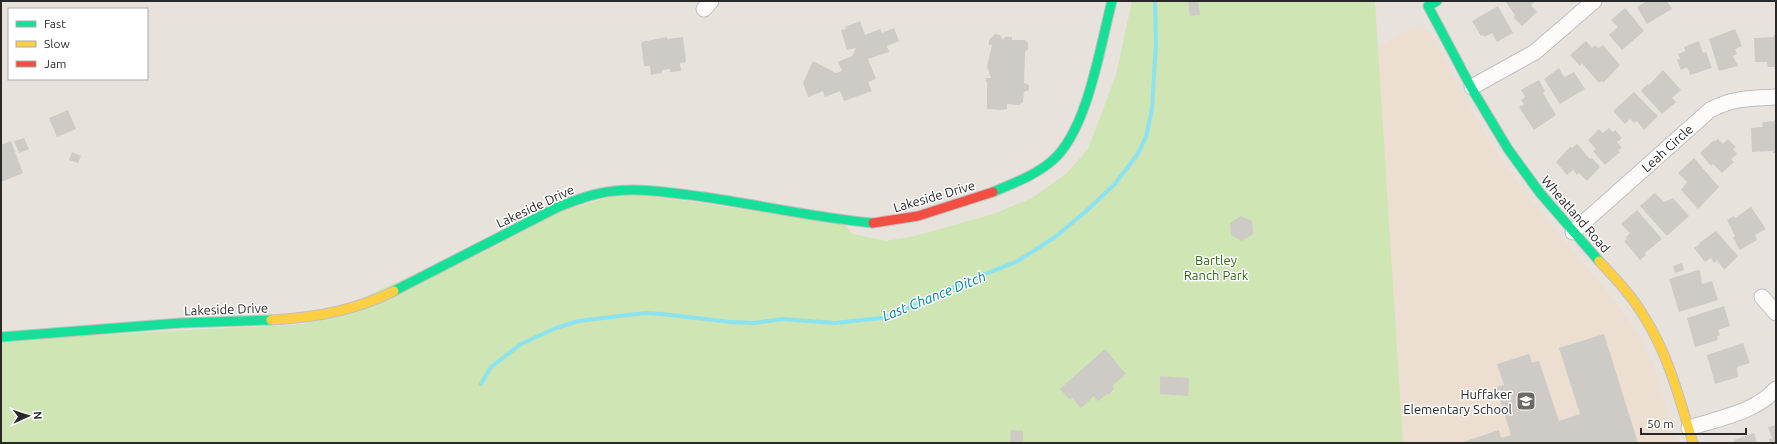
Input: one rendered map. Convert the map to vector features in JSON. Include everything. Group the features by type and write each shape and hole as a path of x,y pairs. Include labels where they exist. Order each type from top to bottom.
{"street":[{"name":"Lakeside Drive","path":"1,337 54,335 181,323 297,319 333,314 364,305 381,298 558,207 582,198 612,191 639,190 674,192 860,223 901,220 952,207 1022,180 1045,166 1061,151 1076,127 1084,108 1112,1"},
{"name":"Wheatland Road","path":"1437,1 1428,6 1498,133 1521,168 1573,232 1630,296 1646,318 1670,368 1693,443"},
{"path":"1472,87 1535,52 1594,1"},
{"name":"Leah Circle","path":"1573,232 1710,110 1725,102 1739,98 1776,96"},
{"path":"1762,297 1776,313"},
{"path":"1688,428 1754,407 1768,398 1776,389"}],"shaded area":[{"path":"1413,27 1422,27 1431,33 1488,139 1504,164 1551,225 1612,297 1640,336 1652,361 1678,443 1403,443 1377,47"}],"green space":[{"name":"Bartley Ranch Park","path":"1132,1 1375,1 1403,443 1,443 1,340 304,324 539,218 625,192 844,224 853,234 886,241 915,236 993,214 1032,198 1067,173 1088,149 1116,75"}],"building":[{"path":"1188,1 1198,1 1200,15 1190,16"},
{"path":"1505,1 1536,1 1531,5 1537,12 1522,26 1513,17 1515,15"},
{"path":"1647,1 1667,1 1672,9 1647,24 1637,7"},
{"path":"1498,6 1513,33 1497,42 1492,33 1484,37 1483,35 1481,36 1472,21"},
{"path":"1625,8 1644,31 1622,50 1609,35 1618,27 1611,20"},
{"path":"860,21 865,35 880,29 882,33 894,28 899,41 887,46 889,52 868,59 876,79 868,82 872,91 844,101 840,91 825,97 823,91 808,97 803,83 813,61 836,73 842,71 838,62 852,56 856,48 847,50 841,30 846,29 845,27"},
{"path":"1735,29 1742,46 1735,49 1737,54 1733,56 1738,66 1719,71 1709,39"},
{"path":"995,34 1000,35 1003,40 1005,37 1012,37 1012,40 1025,40 1028,43 1028,49 1025,52 1024,83 1029,85 1029,90 1024,92 1023,102 1019,105 1007,104 1007,109 1001,110 987,109 986,78 991,78 987,66 992,45 989,45 989,40"},
{"path":"1774,35 1776,35 1776,67 1768,67 1767,62 1755,62 1754,38 1774,37"},
{"path":"667,37 667,39 683,37 686,62 680,63 681,71 670,72 670,69 662,70 662,73 651,75 650,66 644,66 641,42"},
{"path":"1586,41 1592,48 1595,45 1598,48 1603,45 1620,65 1603,83 1602,81 1599,83 1582,63 1580,66 1570,55"},
{"path":"1699,41 1703,53 1706,52 1712,68 1690,75 1687,67 1681,70 1677,60 1680,59 1678,54 1685,51 1684,47"},
{"path":"1559,68 1564,77 1574,72 1585,89 1560,104 1544,79"},
{"path":"1663,70 1681,90 1672,98 1676,102 1662,114 1642,92 1642,89 1648,84 1649,85"},
{"path":"1539,80 1545,91 1543,93 1556,115 1534,130 1519,107 1524,104 1521,100 1525,97 1521,90"},
{"path":"1634,92 1658,116 1644,130 1637,121 1634,123 1630,119 1625,124 1613,111"},
{"path":"68,110 76,129 57,137 49,118"},
{"path":"1776,121 1776,153 1773,153 1773,151 1752,152 1751,128 1763,127 1762,122"},
{"path":"1609,128 1613,132 1615,130 1622,138 1617,142 1622,148 1618,151 1620,152 1605,165 1593,151 1596,149 1588,140 1599,129 1603,133"},
{"path":"24,138 29,149 19,153 14,141"},
{"path":"1718,139 1723,144 1728,139 1736,147 1733,149 1737,154 1731,159 1734,162 1722,173 1713,164 1711,166 1700,153 1714,140 1715,141"},
{"path":"11,141 23,173 1,182 1,145"},
{"path":"1577,144 1590,159 1592,158 1600,167 1587,181 1579,173 1577,175 1573,170 1567,175 1556,162 1570,147 1572,148"},
{"path":"72,152 81,156 78,163 69,160"},
{"path":"1694,158 1719,187 1698,209 1681,190 1687,182 1678,173"},
{"path":"1655,193 1664,202 1673,198 1689,216 1668,235 1666,235 1640,206"},
{"path":"1751,207 1766,229 1755,235 1757,240 1740,250 1733,238 1735,236 1727,220 1734,216 1735,218"},
{"path":"1637,210 1662,239 1645,253 1646,255 1640,260 1624,241 1630,233 1621,224"},
{"path":"1241,216 1252,221 1253,234 1242,241 1231,235 1230,223"},
{"path":"1716,231 1738,256 1724,270 1717,260 1714,263 1711,258 1705,262 1694,248"},
{"path":"1682,263 1684,270 1675,273 1673,266"},
{"path":"1698,270 1700,271 1702,284 1712,281 1718,300 1679,312 1669,279"},
{"path":"1724,306 1730,326 1718,330 1720,335 1717,336 1718,340 1695,347 1687,318"},
{"name":"Huffaker Elementary School","path":"1604,334 1638,443 1460,443 1499,430 1501,438 1511,435 1496,387 1504,385 1497,364 1529,354 1532,363 1539,361 1559,421 1580,414 1559,348"},
{"path":"1743,343 1750,363 1737,367 1738,377 1715,384 1707,355"},
{"path":"1105,349 1126,374 1112,386 1114,389 1108,395 1107,394 1098,401 1094,396 1081,408 1072,398 1070,400 1060,389"},
{"path":"1160,376 1189,378 1188,396 1160,394"},
{"path":"1776,425 1776,443 1770,443 1769,439 1772,438 1768,427"},
{"path":"1011,430 1023,431 1023,443 1010,442"},
{"path":"1754,433 1757,443 1735,443 1734,440"}],"waterway":[{"name":"Last Chance Ditch","path":"481,384 491,367 521,344 556,328 578,321 645,313 754,323 782,319 835,323 881,318 897,313 980,276 1018,261 1055,237 1084,213 1114,185 1137,155 1146,137 1152,109 1156,43 1155,1"}],"traffic: fast":[{"path":"993,192 1039,170 1053,160 1065,146 1084,108 1091,86 1112,1"},
{"path":"1437,1 1428,6 1472,89 1508,149 1540,193 1599,261"},
{"path":"394,291 558,207 599,193 625,190 670,193 873,223"},
{"path":"1,337 180,323 271,320"}],"traffic: slow":[{"path":"1599,261 1630,295 1661,348 1673,379 1693,443"},
{"path":"271,320 334,312 364,304 394,291"}],"traffic: jam":[{"path":"873,223 918,216 993,192"}],"place":[{"name":"Huffaker Elementary School","path":"1526,401"}]}
